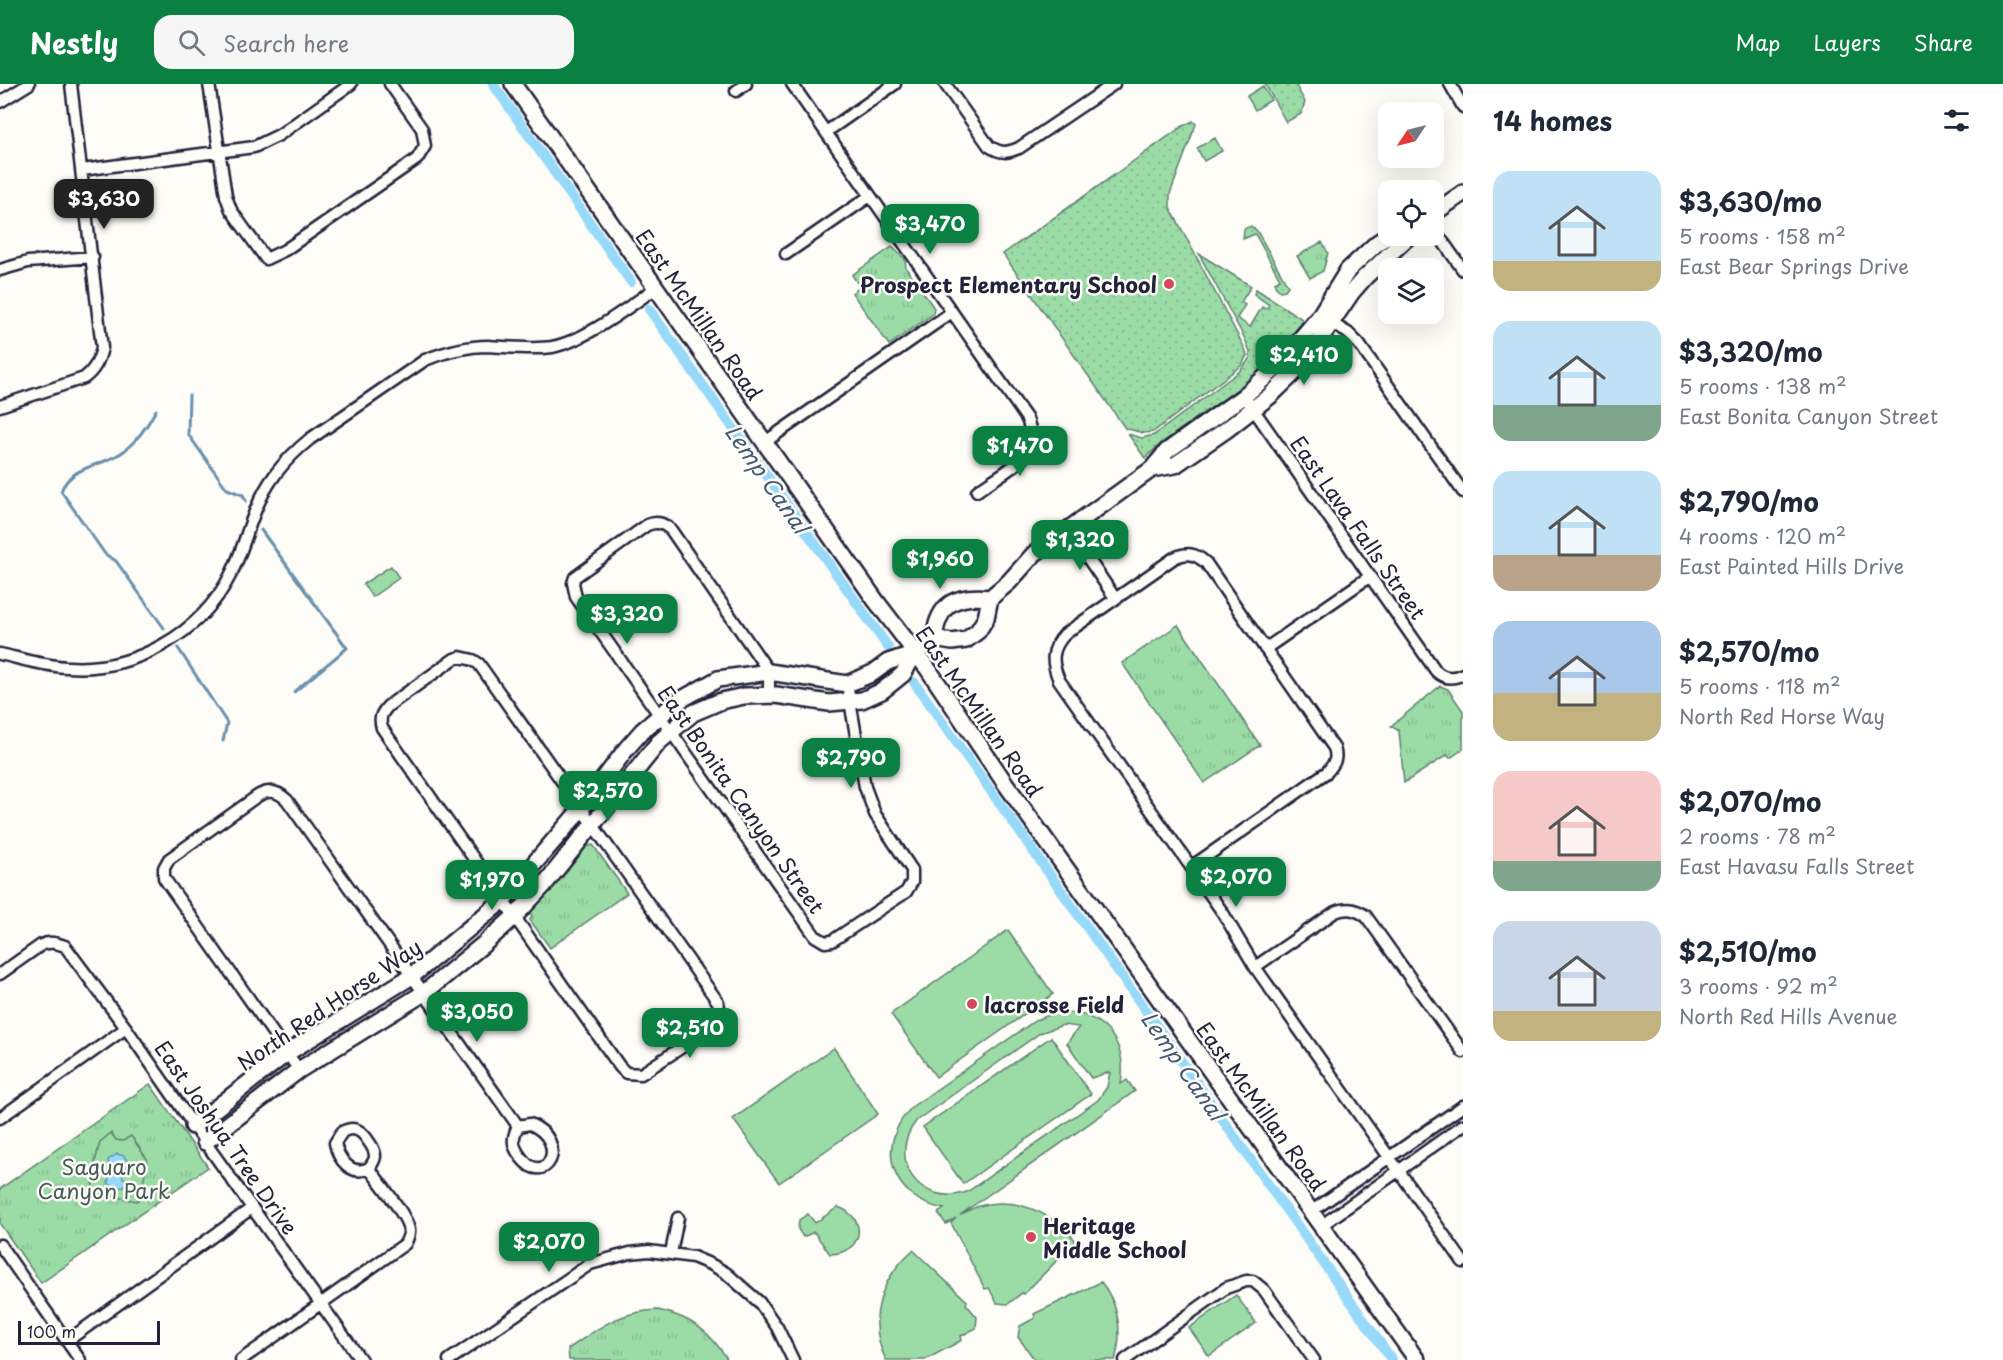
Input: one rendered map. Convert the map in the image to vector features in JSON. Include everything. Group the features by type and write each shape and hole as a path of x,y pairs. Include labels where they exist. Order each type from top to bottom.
{"street":[{"path":"0,102 29,84"},
{"path":"0,406 84,378 95,367 102,348 71,84"},
{"path":"209,84 226,196 231,210 266,259 285,250 417,159 425,146 422,129 390,84"},
{"path":"82,170 254,147 279,135 351,84"},
{"name":"East McMillan Road","path":"513,84 876,601 1417,1360"},
{"path":"792,84 1027,419 1032,440 1030,449 1022,458 976,491"},
{"path":"826,132 895,84"},
{"path":"945,84 989,146 999,152 1008,153 1019,148 1114,84"},
{"path":"1450,84 1463,107"},
{"path":"1444,206 1463,193"},
{"path":"786,254 870,196"},
{"path":"1152,469 1175,465 1254,410 1300,366 1348,270 1378,242"},
{"path":"1444,243 1463,270"},
{"path":"990,597 986,618 978,632 966,640 952,642 934,639 937,621 947,606 964,597 990,597 1009,582 1043,546 1152,469 1167,451 1244,396 1277,367 1398,246"},
{"path":"0,270 28,262 93,257"},
{"path":"0,654 46,664 88,667 125,661 165,644 191,625 220,592 231,574 254,513 268,485 279,467 310,439 425,360 444,352 464,348 538,348 560,345 590,332 656,288"},
{"path":"765,442 952,312"},
{"path":"1325,320 1348,333 1359,344 1463,492"},
{"name":"East Lava Falls Street","path":"1244,396 1430,663 1440,675 1445,677 1452,678 1463,674"},
{"name":"East Bonita Canyon Street","path":"769,672 671,530 660,523 647,525 579,572 573,583 576,597 670,731 815,936 825,942 839,939 906,892 912,882 912,870 874,814 865,788 849,702"},
{"path":"1068,529 1115,598"},
{"path":"1191,867 1327,772 1335,763 1336,755 1334,748 1206,563 1199,557 1183,554 1065,634 1057,643 1053,654 1054,668 1059,680 1223,913 1255,967 1463,1262"},
{"path":"1265,649 1369,577"},
{"name":"North Red Horse Way","path":"193,1126 287,1053 412,976 502,901 581,809 627,748 659,715 692,692 718,680 769,672 847,684 873,674 888,662 915,653 934,639"},
{"name":"North Red Horse Way","path":"205,1142 299,1070 424,993 514,917 544,885 670,731 693,713 721,701 744,696 769,695 829,703 849,702 873,696 903,674 915,653"},
{"path":"467,657 479,664 581,809 718,1002 720,1012 719,1020 711,1028 649,1071 633,1075 620,1067 388,740 380,720 381,714 397,699 454,659 467,657"},
{"path":"769,672 769,695"},
{"path":"847,684 849,702"},
{"path":"299,1070 166,882 164,868 169,859 256,797 270,791 280,794 287,800 518,1126"},
{"path":"1255,967 1335,912 1349,908 1366,916 1463,1052"},
{"name":"East Joshua Tree Drive","path":"0,974 41,945 48,942 65,946 126,1028 193,1126 361,1360"},
{"path":"0,1118 126,1028"},
{"path":"1312,1211 1463,1106"},
{"path":"1322,1224 1463,1125"},
{"path":"241,1360 405,1244 409,1236 409,1229 405,1218 369,1168"},
{"path":"67,1341 252,1208"},
{"path":"671,1253 678,1218"},
{"path":"0,1245 4,1261 80,1360"},
{"path":"449,1360 590,1264 630,1253 649,1251 693,1257 712,1265 734,1280 759,1302 777,1327 794,1360"},
{"path":"1125,1360 1226,1288 1246,1281 1253,1281 1264,1290 1314,1360"}],"green space":[{"path":"1265,84 1295,84 1305,102 1301,114 1286,122"},
{"path":"1263,86 1271,100 1255,110 1247,96"},
{"path":"1193,121 1196,124 1170,194 1170,207 1247,355 1242,365 1153,432 1143,433 1125,428 1003,254"},
{"path":"1215,138 1222,151 1204,161 1197,148"},
{"path":"1251,226 1257,231 1288,286 1285,290 1280,291 1275,286 1275,282 1280,279 1255,234 1243,239 1244,229"},
{"path":"1322,242 1328,253 1323,271 1310,278 1297,256"},
{"path":"892,247 905,259 906,268 934,308 933,314 889,345 852,293 860,287 852,275"},
{"path":"1199,254 1251,286 1241,302 1245,305 1237,318 1250,327 1262,307 1266,309 1269,305 1254,294 1256,289 1302,319 1302,323 1272,358 1247,382 1167,439 1145,458 1128,434 1142,438 1154,435 1240,371 1250,358 1245,339"},
{"path":"391,566 399,578 372,597 363,584"},
{"path":"1178,625 1260,745 1204,783 1122,663"},
{"path":"1440,686 1448,689 1463,711 1463,749 1450,758 1447,755 1404,783 1399,731 1391,726"},
{"path":"583,843 587,847 593,845 627,893 550,948 530,920 532,914 527,909"},
{"name":"lacrosse Field","path":"1008,930 1053,994 936,1077 891,1014"},
{"path":"1057,1012 1087,1016 1099,1023 1116,1042 1122,1068 1121,1084 1127,1080 1135,1091 960,1215 976,1207 990,1204 1018,1205 1044,1214 1076,1241 1024,1294 1022,1293 1008,1304 997,1303 989,1288 985,1289 951,1223 956,1218 946,1224 938,1213 944,1209 926,1203 911,1194 900,1182 891,1153 894,1137 901,1121 913,1106 1036,1020","holes":["1063,1025 1079,1027 1067,1043 1091,1078 1110,1072 1107,1087 1098,1100 967,1192 950,1195 935,1193 922,1187 912,1177 906,1164 905,1150 908,1135 917,1120 1040,1033"]},
{"path":"1051,1037 1091,1094 963,1184 923,1127"},
{"path":"834,1048 878,1114 779,1183 733,1119"},
{"name":"Saguaro Canyon Park","path":"150,1084 208,1167 41,1283 0,1224 0,1189"},
{"path":"111,1133 116,1140 123,1141 131,1136 147,1159 141,1198 136,1201 92,1192 100,1142"},
{"path":"838,1207 848,1212 854,1219 858,1227 858,1235 850,1248 830,1254 814,1232 803,1237 798,1229 799,1220 808,1214 815,1223"},
{"path":"913,1250 967,1301 966,1304 977,1317 976,1328 961,1336 962,1340 925,1360 886,1360 877,1330 880,1300 892,1273"},
{"path":"1101,1282 1112,1300 1118,1319 1119,1340 1115,1360 1035,1360 1018,1337 1020,1326 1035,1318 1034,1314"},
{"path":"1236,1295 1256,1323 1209,1356 1189,1328"},
{"path":"658,1310 681,1317 699,1327 714,1341 728,1360 569,1360 568,1349 610,1322 631,1314"}],"water":[{"path":"117,1154 124,1156 128,1163 122,1173 123,1178 126,1179 125,1187 113,1188 108,1182 110,1172 108,1160"}],"waterway":[{"name":"Lemp Canal","path":"493,84 631,282"},
{"name":"Lemp Canal","path":"649,309 888,647"},
{"path":"189,395 188,434 227,489 243,495 246,501"},
{"path":"156,410 129,447 116,456 80,471 66,482 61,491 105,554 116,561 164,628"},
{"path":"261,530 347,648 294,692"},
{"path":"178,648 227,723 223,741"},
{"name":"Lemp Canal","path":"914,682 1392,1360"}],"place":[{"name":"Prospect Elementary School","path":"1169,284"},
{"name":"lacrosse Field","path":"972,1004"},
{"name":"Heritage Middle School","path":"1031,1237"}]}
